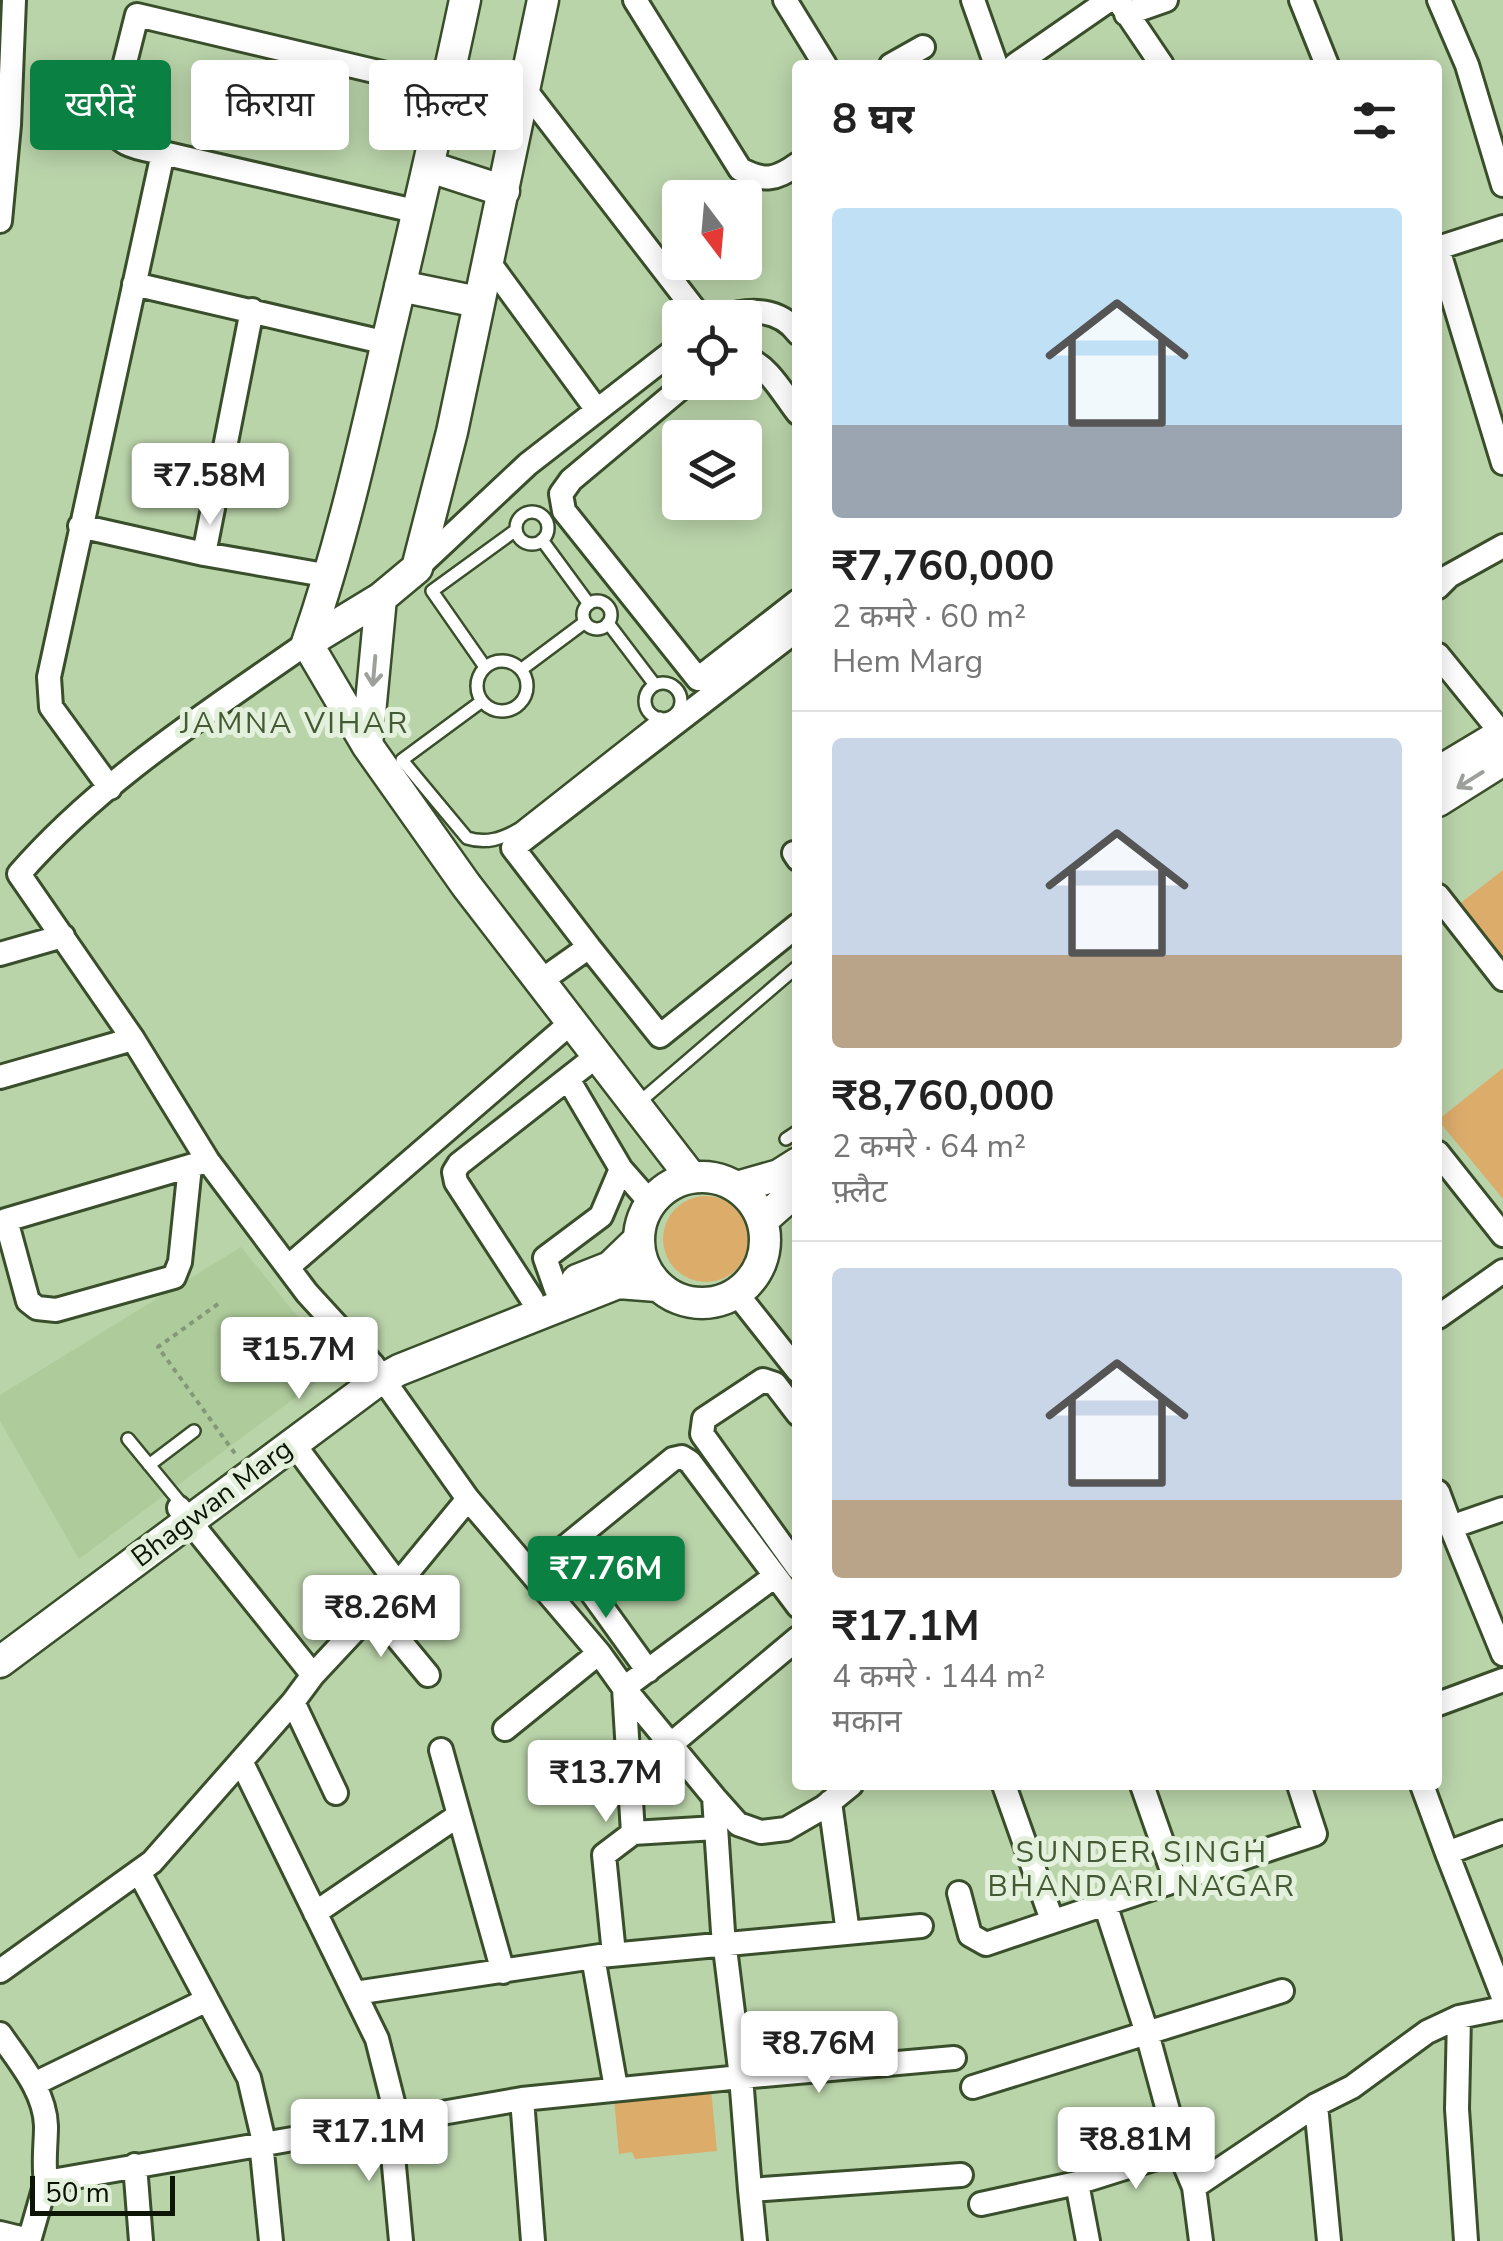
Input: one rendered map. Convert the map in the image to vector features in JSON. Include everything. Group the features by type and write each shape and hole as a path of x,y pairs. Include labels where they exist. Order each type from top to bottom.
{"street":[{"path":"0,221 10,125 14,0"},
{"path":"452,60 465,0"},
{"path":"417,568 452,432 543,0"},
{"path":"635,0 740,168 758,179 779,178 792,168"},
{"path":"785,0 822,60"},
{"path":"972,0 994,60"},
{"path":"1024,60 1118,5 1166,0"},
{"path":"1301,0 1325,60"},
{"path":"1439,0 1467,65 1503,184"},
{"path":"1118,5 1158,60"},
{"path":"369,68 138,7 110,122 113,133 124,143 419,212"},
{"path":"901,60 923,47"},
{"path":"526,92 687,300"},
{"path":"433,150 330,576 307,643 367,745 394,766 466,885 691,1177"},
{"path":"110,788 51,707 49,676 163,154"},
{"path":"430,167 504,191"},
{"path":"1442,247 1503,227"},
{"path":"1442,261 1503,463"},
{"path":"488,262 598,410"},
{"path":"134,284 387,342"},
{"path":"400,286 478,302"},
{"path":"204,554 252,310"},
{"path":"762,312 792,326"},
{"path":"662,360 528,464 381,598 307,643 154,750 10,877 63,936 134,1039 199,1164 378,1372 468,1499 738,1824 761,1832 786,1830 846,1790"},
{"path":"762,369 792,404"},
{"path":"666,400 570,480 561,494 564,511 698,678 792,606"},
{"path":"80,526 204,554 330,576"},
{"path":"1442,583 1503,546"},
{"path":"367,745 381,598"},
{"path":"792,634 513,848 660,1036 792,930"},
{"path":"1442,660 1503,740"},
{"path":"1442,770 1503,740"},
{"path":"1442,797 1503,740"},
{"path":"1442,901 1503,979"},
{"path":"0,954 63,936"},
{"path":"542,980 589,947"},
{"path":"288,1267 573,1021"},
{"path":"0,1077 134,1039"},
{"path":"544,1294 511,1268 456,1182 454,1172 459,1164 598,1055"},
{"path":"568,1079 622,1169 650,1202"},
{"path":"737,1187 779,1175 792,1148"},
{"path":"1442,1158 1503,1235"},
{"path":"199,1164 176,1274 56,1310 37,1308 28,1301 3,1212 199,1164"},
{"path":"511,1268 545,1258 601,1216 622,1169"},
{"path":"691,1177 714,1177 737,1187 752,1201 763,1220 766,1242 758,1272 736,1294 708,1304 677,1300 657,1286 642,1263 638,1242 639,1228 650,1202 667,1186 691,1177"},
{"path":"763,1220 792,1194"},
{"name":"Bhagwan Marg","path":"0,1662 241,1463 378,1372 610,1267 638,1242"},
{"path":"544,1294 545,1258"},
{"path":"1442,1314 1503,1271"},
{"name":"Bhagwan Marg","path":"0,1638 183,1512 292,1443 378,1372 618,1283 657,1286"},
{"path":"736,1294 792,1364"},
{"path":"786,1572 702,1434 704,1419 763,1380 775,1384 792,1406"},
{"path":"292,1443 398,1584"},
{"path":"532,1574 674,1459 682,1457 786,1572"},
{"path":"0,1971 152,1862 398,1584 468,1499"},
{"path":"1442,1502 1503,1654"},
{"path":"1452,1527 1503,1509"},
{"path":"183,1512 313,1676"},
{"path":"576,1571 648,1671"},
{"path":"624,1688 786,1572"},
{"path":"374,1611 428,1675"},
{"path":"670,1745 792,1643"},
{"path":"505,1729 599,1654"},
{"path":"1442,1703 1503,1680"},
{"path":"624,1688 633,1834"},
{"path":"293,1702 336,1793"},
{"path":"441,1750 502,1972"},
{"path":"241,1761 376,2039 394,2122 401,2241"},
{"path":"1006,1790 1052,1920"},
{"path":"1144,1790 1174,1879"},
{"path":"959,1892 970,1934 986,1944 1315,1834 1301,1790"},
{"path":"1424,1790 1503,1997"},
{"path":"714,1797 724,1943 741,2076 755,2241"},
{"path":"830,1802 848,1933"},
{"path":"315,1913 459,1815"},
{"path":"616,2088 604,1956 604,1854 633,1834 716,1828"},
{"path":"1448,1853 1503,1832"},
{"path":"139,1872 249,2078 262,2142 271,2241"},
{"path":"1104,1904 1194,2187 1201,2241"},
{"path":"355,1993 604,1956 921,1926"},
{"path":"973,2087 1282,1991"},
{"path":"34,2084 206,2000"},
{"path":"1194,2187 1316,2105 1352,2087 1428,2032 1459,2016 1503,2008"},
{"path":"1459,2016 1458,2109 1466,2241"},
{"path":"0,2034 34,2084 46,2124 46,2182 29,2241 0,2234"},
{"path":"46,2182 522,2099 954,2058"},
{"path":"522,2099 534,2241"},
{"path":"1316,2105 1330,2241"},
{"path":"981,2204 1077,2183 1180,2152"},
{"path":"134,2165 140,2241"},
{"path":"750,2190 961,2176"},
{"path":"1077,2183 1088,2241"}],"lane":[{"path":"486,667 432,591 516,530 522,515 538,513 548,525 542,540"},
{"path":"516,530 528,544 542,540"},
{"path":"542,540 589,604"},
{"path":"589,604 605,604 611,615 608,624 596,629 585,622 583,614 589,604"},
{"path":"522,670 585,622"},
{"path":"608,624 654,686"},
{"path":"508,661 522,670 527,692 518,706 495,710 482,701 478,680 486,667 508,661"},
{"path":"482,701 394,766 467,838 494,840 519,829 660,718 672,716 681,702 672,686 654,686 648,693 646,704 650,713 660,718"},
{"path":"636,1106 792,971"},
{"path":"150,1465 194,1432"},
{"path":"128,1439 183,1512"}],"path":[{"path":"218,1304 158,1347 241,1463"}],"shaded area":[{"path":"1503,870 1503,957 1500,959 1458,905"},
{"path":"1503,1068 1503,1199 1442,1125 1442,1117"},
{"path":"706,1196 736,1209 749,1239 736,1269 706,1282 676,1269 663,1239 676,1209"},
{"path":"241,1247 338,1366 79,1559 0,1421 0,1395"},
{"path":"711,2089 717,2151 635,2159 632,2152 619,2154 614,2099"}],"district":[{"name":"JAMNA VIHAR","path":"295,723"},
{"name":"SUNDER SINGH BHANDARI NAGAR","path":"1142,1869"}]}
